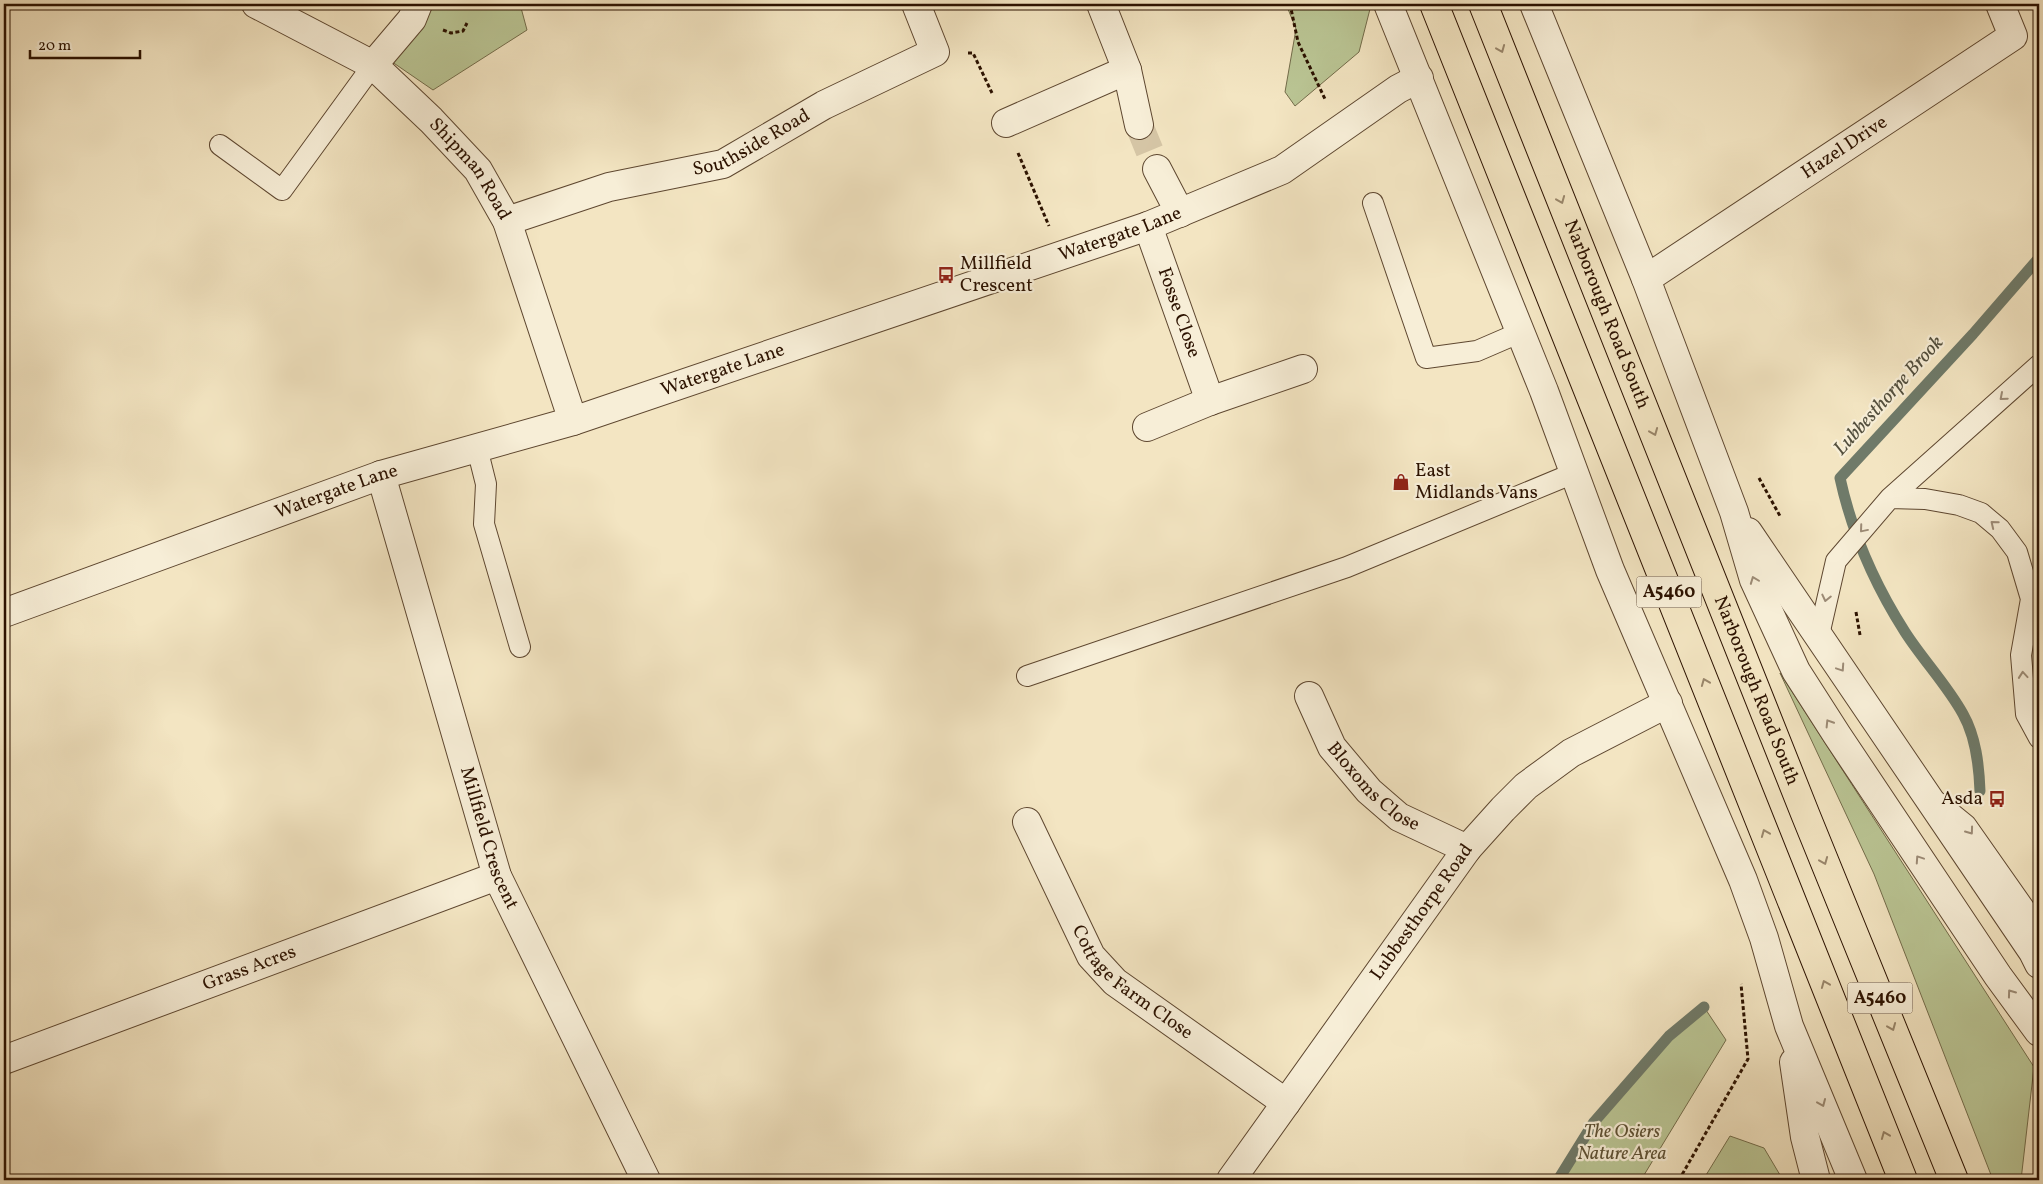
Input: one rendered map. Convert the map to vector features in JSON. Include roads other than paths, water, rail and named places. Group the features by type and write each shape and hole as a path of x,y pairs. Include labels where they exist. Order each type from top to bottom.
{"main road":[{"name":"A5460","path":"1434,4 1903,1180"},
{"name":"Narborough Road South","path":"1483,4 1802,806 1954,1180"}],"street":[{"name":"Shipman Road","path":"256,4 373,65 478,170 507,221 573,421"},
{"path":"373,65 412,19 418,4"},
{"name":"Southside Road","path":"507,221 609,187 723,164 824,105 935,52 916,4"},
{"path":"1101,4 1128,70 1139,124"},
{"path":"1388,4 1521,332 1610,570 1743,880 1764,938 1790,1026 1853,1180"},
{"name":"Narborough Road South","path":"1534,4 1646,278 1734,512 1754,580 1796,670 1836,735 1982,952 2039,1032"},
{"name":"Hazel Drive","path":"1646,278 2013,36 2005,5"},
{"path":"1006,123 1128,70"},
{"name":"Watergate Lane","path":"4,613 382,475 573,421 1148,226 1282,170 1398,88 1419,78"},
{"path":"1158,169 1180,213"},
{"name":"Fosse Close","path":"1148,226 1210,401"},
{"path":"1147,427 1210,401 1303,369"},
{"name":"Millfield Crescent","path":"382,475 497,876 646,1180"},
{"name":"Narborough Road South","path":"1734,512 2033,952 2039,964"},
{"name":"Bloxoms Close","path":"1309,696 1332,747 1369,791 1399,817 1467,849"},
{"name":"Lubbesthorpe Road","path":"1231,1180 1467,849 1503,809 1526,786 1571,753 1668,703"},
{"name":"Cottage Farm Close","path":"1027,822 1091,956 1114,982 1286,1104"},
{"name":"Grass Acres","path":"4,1060 497,876"},
{"path":"1790,1026 1805,1137 1816,1180"}],"lane":[{"path":"220,145 282,190 373,65"},
{"path":"1373,203 1426,358 1477,351 1521,332"},
{"path":"1819,635 1836,561 1890,498 2039,365"},
{"path":"477,448 486,484 484,524 520,647"},
{"path":"1027,676 1347,567 1574,473"},
{"path":"1890,498 1925,499 1959,505 1981,513 2000,529 2017,552 2035,593 2021,655 2026,714 2039,738"},
{"path":"1920,787 1966,825 2039,929"}],"waterway":[{"name":"Lubbesthorpe Brook","path":"1980,791 1976,751 1971,732 1963,714 1950,693 1905,632 1874,577 1851,519 1840,478 1973,334 2039,258"},
{"name":"Lubbesthorpe Brook","path":"1558,1180 1594,1122 1669,1036 1704,1007"}],"tunnel":[{"path":"1139,125 1157,169"}],"place":[{"name":"Millfield Crescent","path":"946,275"},
{"name":"East Midlands Vans","path":"1401,482"},
{"name":"Asda","path":"1997,799"}],"park label":[{"name":"The Osiers Nature Area","path":"1622,1143"}]}
